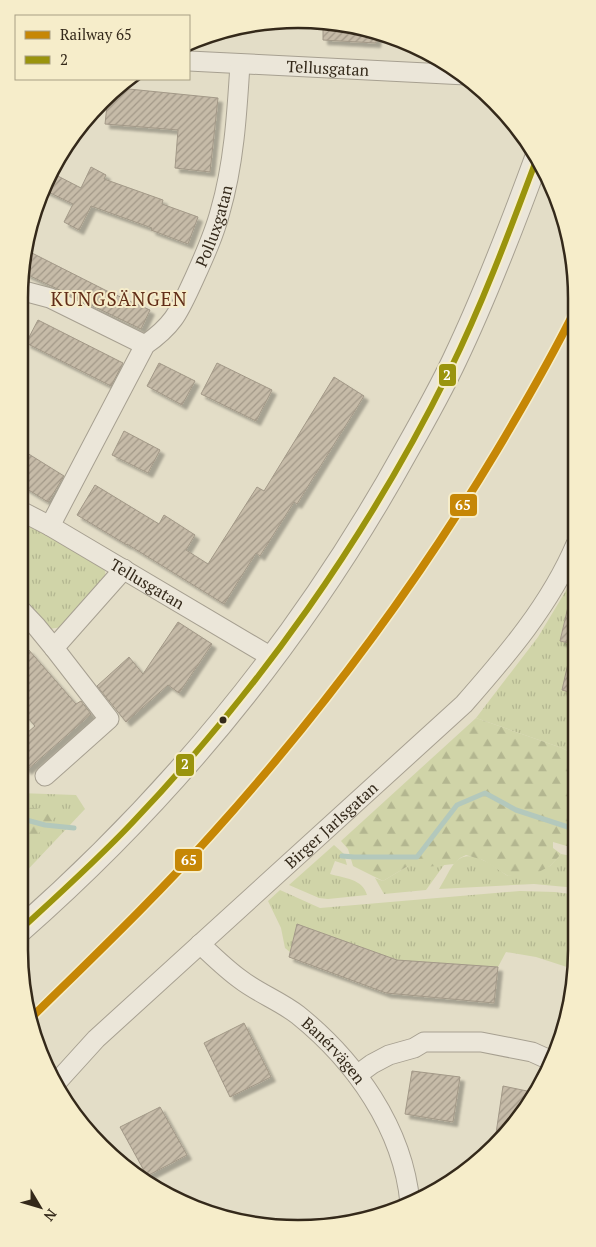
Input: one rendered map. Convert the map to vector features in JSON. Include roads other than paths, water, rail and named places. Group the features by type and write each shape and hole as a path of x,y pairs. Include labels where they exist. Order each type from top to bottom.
{"street":[{"name":"Tellusgatan","path":"190,61 450,74"},
{"name":"Polluxgatan","path":"50,526 145,346 161,335 180,310 204,256 220,212 236,126 240,64"},
{"path":"28,922 68,888 119,836 223,720 273,658 358,534 425,417 454,361 510,232 534,166"},
{"path":"28,292 50,298 145,346"},
{"name":"Tellusgatan","path":"28,515 124,569 273,658"},
{"name":"Birger Jarlsgatan","path":"60,1078 96,1039 464,704 499,664 534,619 558,582 568,561"},
{"path":"54,648 124,569"},
{"path":"28,618 109,719 45,776"},
{"name":"Banérvägen","path":"200,944 240,979 302,1018 321,1034 343,1057 377,1106 391,1135 402,1166 409,1196"},
{"path":"357,1075 389,1055 414,1048 424,1042 481,1042 532,1052 546,1058"}],"waterway":[{"path":"342,856 417,857 457,805 485,793 516,810 568,827"},
{"path":"28,820 45,825 74,828"}],"rail line":[{"name":"65","path":"36,1013 170,880 253,788 328,696 433,552 496,452 568,323"}],"district":[{"name":"KUNGSÄNGEN","path":"119,298"}]}
